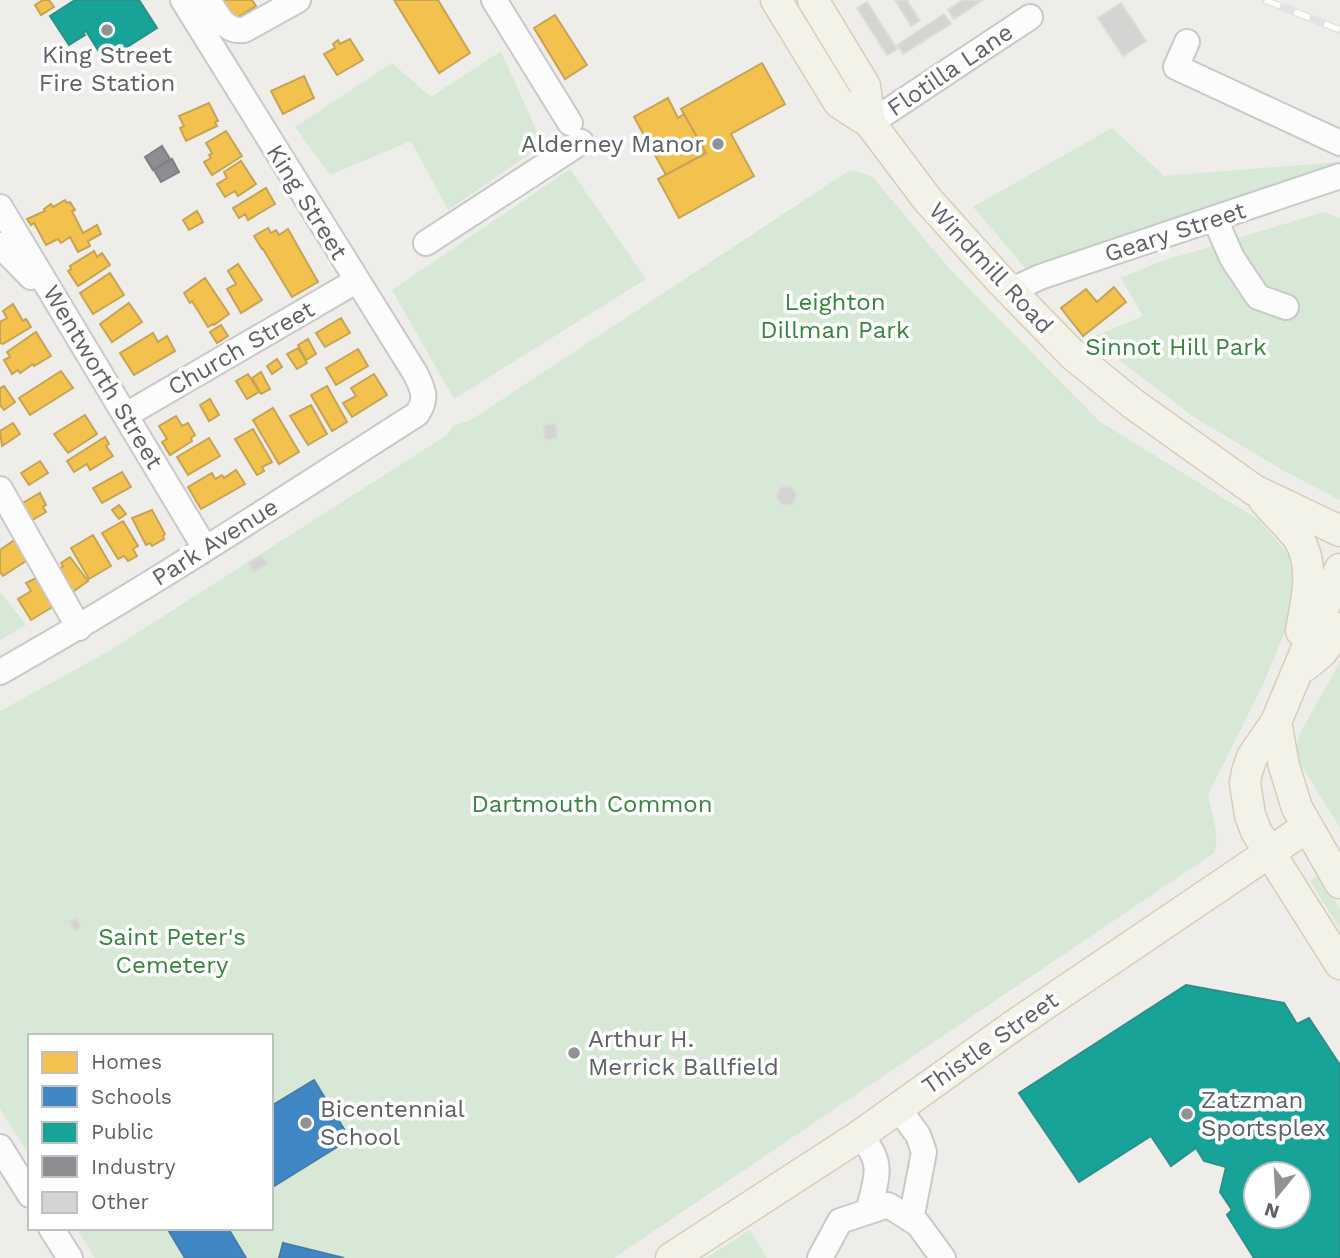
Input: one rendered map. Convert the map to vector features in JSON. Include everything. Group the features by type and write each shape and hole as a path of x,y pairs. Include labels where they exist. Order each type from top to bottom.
{"main road":[{"path":"813,0 865,86 870,123"},
{"path":"780,1 839,103 870,123"},
{"name":"Windmill Road","path":"870,123 927,199 1010,291 1073,355 1132,402 1254,490 1340,531"},
{"path":"1254,490 1299,540 1305,555 1310,579 1294,675"},
{"path":"1340,569 1276,722 1252,757 1245,783 1251,821 1268,853 1340,964"},
{"path":"1294,675 1321,653 1340,628"},
{"path":"1276,722 1284,766 1297,808 1340,883"},
{"name":"Thistle Street","path":"671,1258 859,1136 1023,1020 1307,827"}],"street":[{"name":"King Street","path":"183,0 420,383 425,393 424,405"},
{"path":"208,0 224,23 237,31 244,30 298,0"},
{"path":"426,243 575,132 494,0"},
{"name":"Flotilla Lane","path":"870,123 1030,17"},
{"path":"1188,42 1176,67 1340,143"},
{"name":"Geary Street","path":"1010,291 1040,277 1340,176"},
{"name":"Wentworth Street","path":"0,207 205,548"},
{"path":"1215,219 1232,258 1258,297 1286,307"},
{"path":"0,245 29,276 55,298"},
{"name":"Church Street","path":"127,415 356,281"},
{"name":"Park Avenue","path":"0,673 79,628 417,414 424,405"},
{"path":"0,489 79,628"},
{"path":"898,1108 918,1135 924,1152 911,1220"},
{"path":"859,1136 869,1145 878,1162 868,1212"},
{"path":"0,1147 28,1192"},
{"path":"820,1258 840,1221 888,1205 918,1224 943,1258"},
{"path":"52,1230 70,1258"}],"green space":[{"path":"501,51 543,145 448,210 411,141 330,175 295,127 392,63 431,97"},
{"path":"1112,128 1164,176 1339,162 1032,276 973,207"},
{"path":"570,169 646,279 454,399 392,290"},
{"name":"Dartmouth Common","path":"850,170 872,176 946,265 1099,421 1259,520 1293,560 1292,615 1262,687 1208,795 1216,831 1214,853 614,1258 95,1258 77,1230 273,1230 273,1034 28,1034 28,1153 0,1109 0,711 104,654 447,435 453,426 471,420"},
{"name":"Sinnot Hill Park","path":"1324,212 1340,218 1340,500 1284,471 1192,416 1091,338 1143,316 1121,278 1159,262"},
{"path":"0,592 26,625 0,640"},
{"path":"1340,662 1340,828 1298,760 1296,749 1299,735"},
{"path":"1319,875 1340,909 1340,929 1310,881"},
{"path":"750,1230 767,1258 706,1258"}],"building: Homes":[{"path":"49,0 54,7 41,15 35,5"},
{"path":"220,0 252,0 256,6 233,20"},
{"path":"394,0 438,0 470,53 439,73"},
{"path":"555,15 587,65 565,79 534,28"},
{"path":"350,39 363,60 337,75 324,54 335,48 333,44 338,40 340,44"},
{"name":"Alderney Manor","path":"762,63 785,104 731,134 754,176 679,218 658,179 706,153 681,109"},
{"path":"304,76 314,98 283,114 271,91"},
{"path":"668,98 678,118 684,114 706,153 666,175 634,117"},
{"path":"209,103 218,121 215,122 217,126 186,141 180,128 184,126 179,116"},
{"path":"226,131 242,156 212,175 204,162 211,158 209,155 212,153 206,143"},
{"path":"241,161 256,184 238,196 235,191 225,197 217,184 227,178 224,172"},
{"path":"266,188 275,204 248,220 245,214 239,218 233,208"},
{"path":"65,200 70,202 75,210 72,211 83,233 97,225 101,234 88,241 90,246 78,252 70,237 61,243 58,239 46,245 34,223 31,225 27,219 45,211 51,204 53,207"},
{"path":"197,211 203,222 189,230 183,220"},
{"path":"268,228 271,233 276,230 279,235 288,229 318,282 292,297 254,236"},
{"path":"94,251 97,257 102,253 110,265 78,286 68,271 70,266"},
{"path":"238,264 262,300 241,313 227,289 236,284 228,271"},
{"path":"110,273 124,295 93,314 80,293"},
{"path":"205,278 229,314 208,327 184,293"},
{"path":"1114,287 1126,302 1083,336 1061,308 1086,289 1097,302"},
{"path":"129,303 142,322 112,342 100,324"},
{"path":"13,304 23,321 26,319 31,327 3,344 0,343 0,322 7,318 3,311"},
{"path":"341,318 350,333 325,347 316,333"},
{"path":"221,325 228,336 217,343 210,332"},
{"path":"36,332 51,356 20,373 18,370 12,374 4,360 10,357 7,352"},
{"path":"153,333 158,342 167,336 175,351 134,375 120,353"},
{"path":"308,339 316,354 306,360 298,345"},
{"path":"298,348 307,363 297,369 287,354"},
{"path":"358,349 368,366 336,385 326,368"},
{"path":"277,359 282,367 272,374 267,366"},
{"path":"61,371 73,388 30,415 19,398"},
{"path":"261,372 270,389 261,394 252,378"},
{"path":"248,374 259,392 247,399 236,381"},
{"path":"374,374 387,395 352,417 343,403 356,396 351,388"},
{"path":"4,386 15,402 4,410 0,405 0,388"},
{"path":"327,386 347,422 332,431 311,395"},
{"path":"210,399 219,415 209,421 200,405"},
{"path":"311,405 327,434 308,445 290,416"},
{"path":"273,408 299,452 279,464 253,420"},
{"path":"85,415 97,434 68,453 54,434"},
{"path":"176,416 182,426 188,423 195,435 191,438 192,441 170,455 162,442 167,439 159,426"},
{"path":"13,423 20,434 2,446 0,431"},
{"path":"253,429 272,462 262,467 264,471 257,475 235,439"},
{"path":"105,437 109,444 106,446 113,456 90,470 87,464 74,472 67,461"},
{"path":"209,438 220,456 188,475 177,457"},
{"path":"40,461 48,473 29,485 21,473"},
{"path":"236,470 245,484 201,509 188,487 212,473 215,479 222,475 224,478"},
{"path":"122,472 131,487 102,503 93,488"},
{"path":"40,493 46,505 43,507 46,512 24,525 14,508"},
{"path":"119,505 126,514 119,519 112,510"},
{"path":"152,510 165,534 164,539 152,546 150,543 146,545 132,518"},
{"path":"123,521 138,546 133,549 137,556 128,561 124,556 118,559 102,533"},
{"path":"93,535 111,566 89,579 71,548"},
{"path":"16,539 29,559 3,576 0,572 0,550"},
{"path":"70,557 88,581 71,593 56,572 63,566 61,563"},
{"path":"36,578 54,606 31,620 18,599 31,591 26,583"}],"building: Schools":[{"name":"Bicentennial School","path":"314,1080 350,1139 273,1187 273,1105"},
{"path":"168,1230 229,1230 246,1258 185,1258"},
{"path":"283,1243 344,1258 279,1258"}],"building: Public":[{"name":"King Street Fire Station","path":"75,0 139,0 157,28 105,61 86,31 83,33 85,35 69,45 50,16"},
{"name":"Zatzman Sportsplex","path":"1186,985 1284,1003 1297,1024 1309,1018 1340,1065 1340,1258 1254,1258 1227,1215 1232,1210 1220,1192 1226,1167 1204,1161 1196,1148 1171,1166 1151,1136 1079,1182 1019,1093"}],"building: Industry":[{"path":"162,146 170,159 153,170 145,157"},
{"path":"172,159 179,172 161,182 154,170"}],"building: Other":[{"path":"895,0 907,0 920,21 911,26"},
{"path":"963,0 983,0 954,19 948,10"},
{"path":"867,2 897,49 887,55 857,8"},
{"path":"1121,3 1146,41 1123,56 1098,18"},
{"path":"944,14 951,24 903,54 897,45"},
{"path":"556,424 557,438 545,440 544,425"},
{"path":"791,486 797,495 793,504 782,505 776,496 781,487"},
{"path":"262,555 268,564 254,572 248,563"},
{"path":"76,918 81,927 75,931 69,922"}],"railway":[{"path":"1265,0 1340,30"}],"place":[{"name":"King Street Fire Station","path":"107,30"},
{"name":"Alderney Manor","path":"718,144"},
{"name":"Arthur H. Merrick Ballfield","path":"574,1053"},
{"name":"Zatzman Sportsplex","path":"1187,1114"},
{"name":"Bicentennial School","path":"306,1123"}],"park label":[{"name":"Leighton Dillman Park","path":"835,316"},
{"name":"Saint Peter's Cemetery","path":"172,951"}]}
